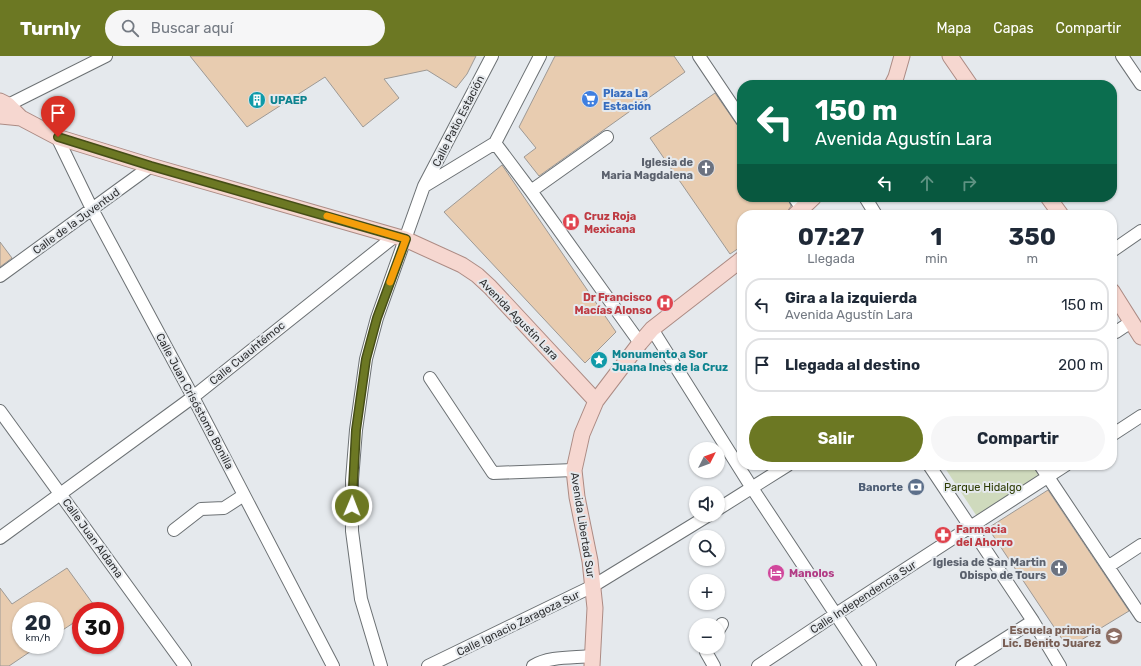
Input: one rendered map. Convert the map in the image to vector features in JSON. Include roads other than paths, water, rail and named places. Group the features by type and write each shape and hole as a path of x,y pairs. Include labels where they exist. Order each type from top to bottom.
{"main road":[{"path":"895,80 902,56"},
{"path":"950,56 967,80"},
{"name":"Avenida Agustín Lara","path":"2,109 58,137 151,166 400,237 462,265 477,275 490,287 596,401"},
{"name":"Avenida Libertad Sur","path":"592,661 595,608 593,586 590,561 577,498 574,470 582,434 596,401 652,329 737,263"},
{"path":"1117,299 1141,338"}],"street":[{"path":"2,109 88,60 106,56"},
{"name":"Calle Patio Estación","path":"381,666 361,599 352,531 352,480 356,430 366,359 400,237 424,186 492,56"},
{"path":"540,56 495,143 640,343"},
{"path":"699,56 737,113"},
{"path":"1122,56 1141,84"},
{"name":"Calle Juan Crisóstomo Bonilla","path":"58,137 92,209 193,397 333,666"},
{"path":"531,191 607,137"},
{"name":"Calle Patio Estación","path":"424,186 495,143"},
{"name":"Calle de la Juventud","path":"1,273 151,166"},
{"path":"1117,248 1141,231"},
{"name":"Calle Cuauhtémoc","path":"0,538 193,397 400,237"},
{"path":"1117,331 1131,322"},
{"path":"652,329 737,464"},
{"path":"430,378 493,473 574,470"},
{"name":"Calle Juan Aldama","path":"1,414 61,493 185,666"},
{"path":"1117,432 1141,416"},
{"path":"741,470 870,666"},
{"path":"725,505 780,470"},
{"path":"931,470 1033,621 1060,666"},
{"path":"1043,470 1109,566 1141,616"},
{"name":"Calle Independencia Sur","path":"758,666 774,662 836,614 1058,470"},
{"path":"174,530 201,509 224,508 244,495"},
{"name":"Calle Ignacio Zaragoza Sur","path":"428,666 593,586 698,522"},
{"path":"1109,566 1141,546"},
{"path":"962,666 1033,621"},
{"path":"707,654 714,666"},
{"path":"533,666 539,662 550,660 592,661"}],"place":[{"name":"Plaza La Estación","path":"590,99"},
{"name":"UPAEP","path":"257,100"},
{"name":"Iglesia de Maria Magdalena","path":"706,168"},
{"name":"Cruz Roja Mexicana","path":"571,222"},
{"name":"Dr Francisco Macías Alonso","path":"665,303"},
{"name":"Monumento a Sor Juana Ines de la Cruz","path":"599,360"},
{"name":"Banorte","path":"916,487"},
{"name":"Farmacia del Ahorro","path":"943,535"},
{"name":"Iglesia de San Martin Obispo de Tours","path":"1059,568"},
{"name":"Manolos","path":"776,573"},
{"name":"Escuela primaria Lic. Benito Juarez","path":"1114,636"}],"park label":[{"name":"Parque Hidalgo","path":"983,487"}]}
